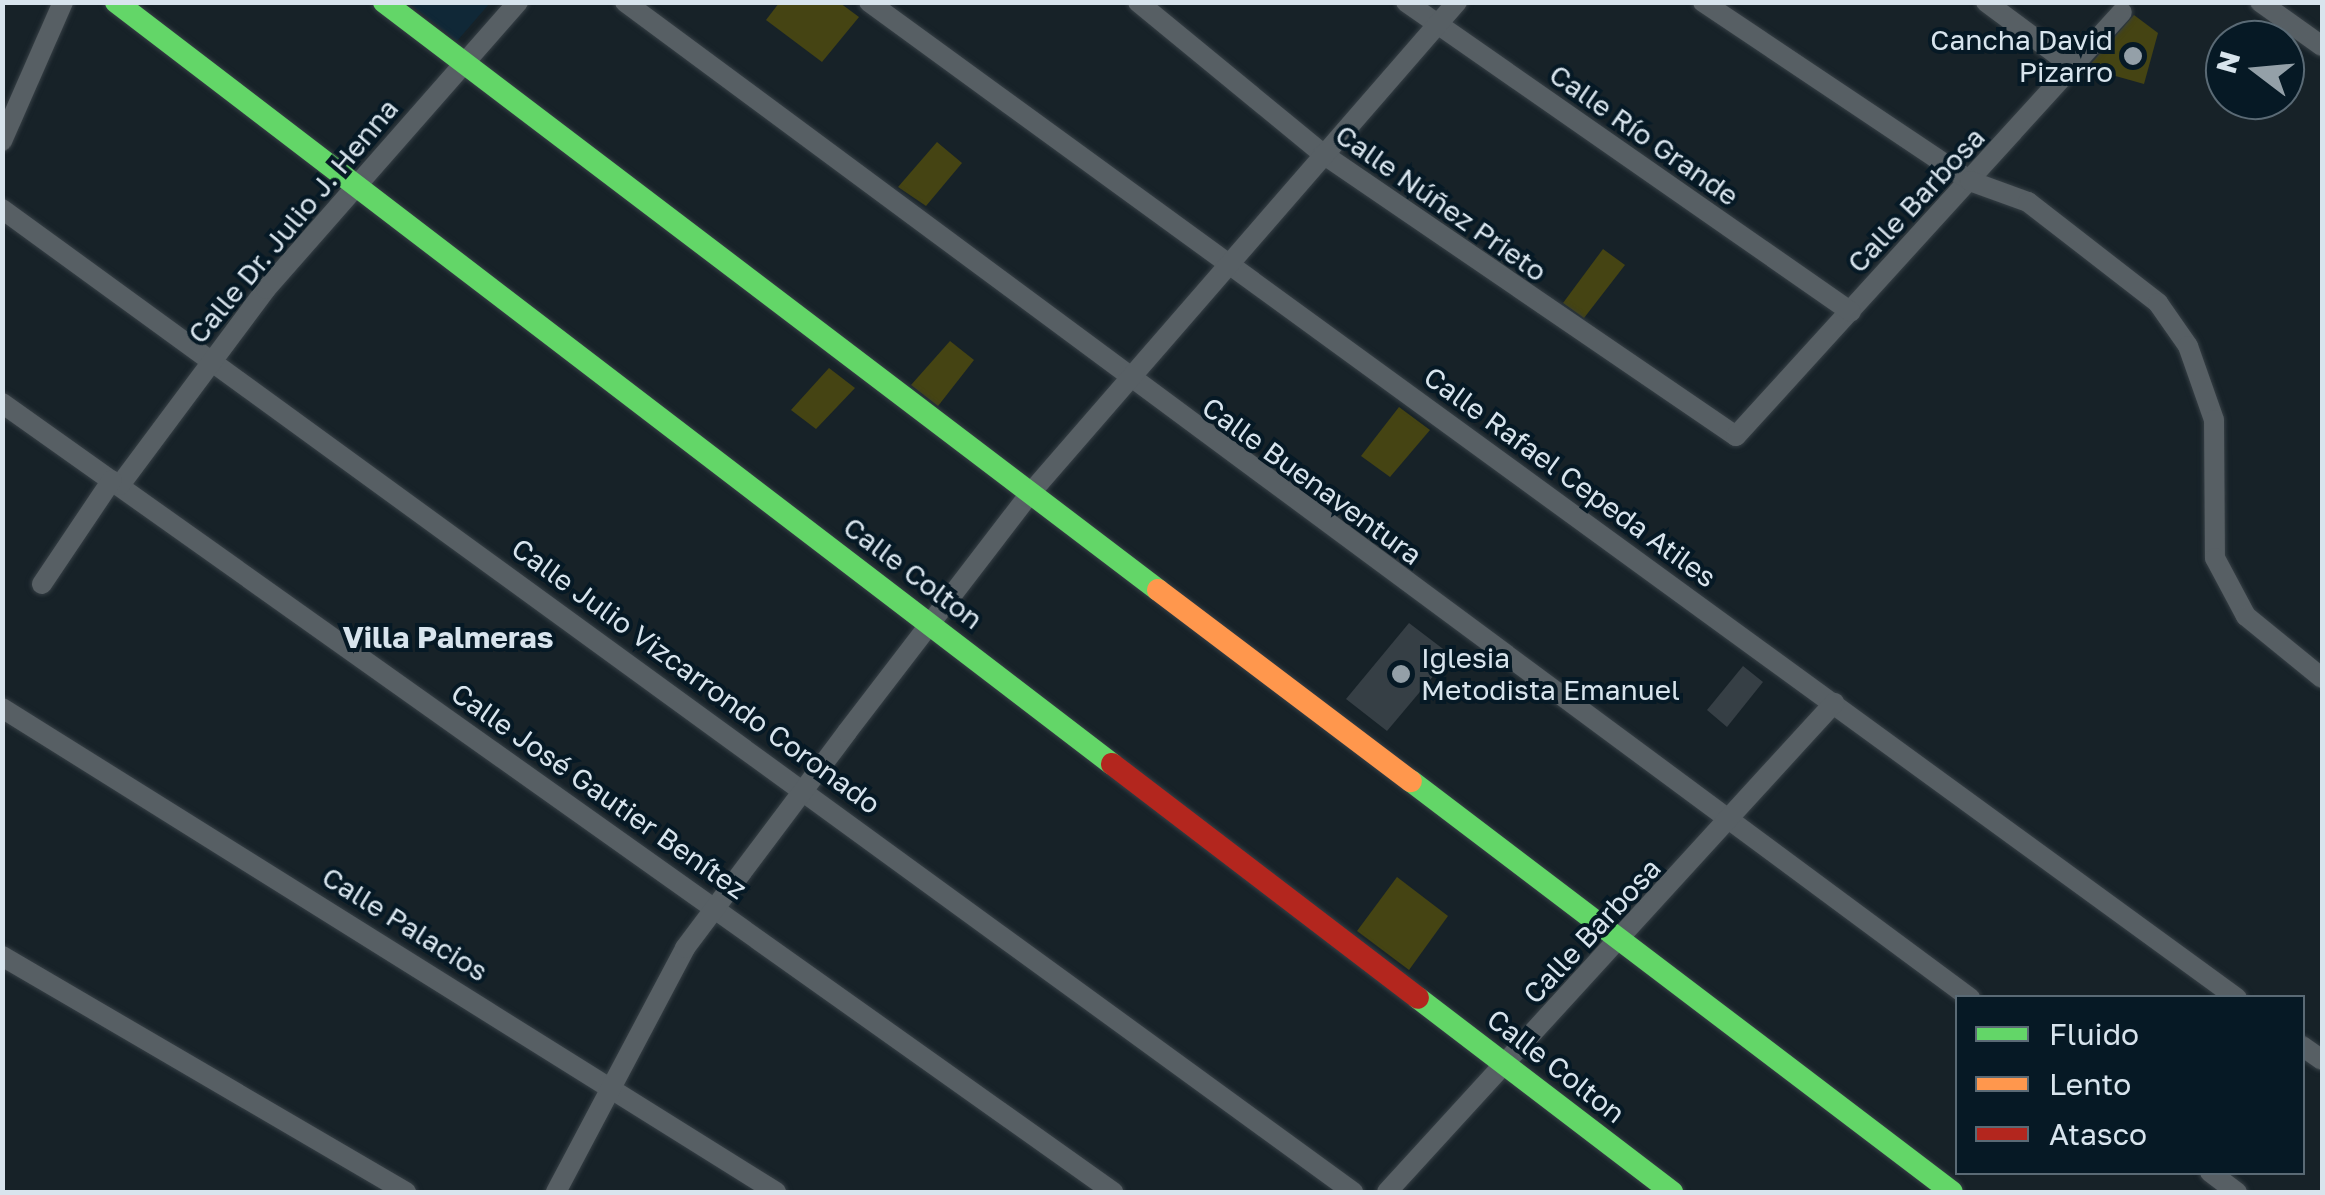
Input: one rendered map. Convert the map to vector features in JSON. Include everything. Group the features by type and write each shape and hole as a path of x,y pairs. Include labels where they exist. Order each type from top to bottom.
{"street":[{"path":"2,141 63,2"},
{"name":"Calle Colton","path":"116,2 1672,1192"},
{"path":"384,2 1027,497 1952,1192"},
{"name":"Calle Dr. Julio J. Henna","path":"42,584 214,356 355,184 518,2"},
{"name":"Calle Buenaventura","path":"625,2 1127,379 1966,995"},
{"name":"Calle Rafael Cepeda Atiles","path":"870,2 2232,995"},
{"name":"Calle Núñez Prieto","path":"1138,2 1323,154 1724,432 1736,436 1749,424"},
{"name":"Calle Río Grande","path":"1406,2 1851,312"},
{"path":"556,1192 610,1082 715,908 930,624 1027,497 1457,2"},
{"path":"1704,2 1970,181 2028,202 2172,320 2214,420 2215,558 2246,616 2322,678"},
{"path":"1986,2 2075,68"},
{"path":"2260,2 2322,46"},
{"name":"Calle Barbosa","path":"1749,424 2122,12"},
{"name":"Calle Julio Vizcarrondo Coronado","path":"2,209 214,356 1353,1192"},
{"name":"Calle José Gautier Benítez","path":"2,402 1113,1192"},
{"name":"Calle Barbosa","path":"1388,1192 1504,1064 1622,944 1834,703"},
{"name":"Calle Palacios","path":"2,708 610,1082 776,1192"},
{"path":"2,956 406,1192"},
{"path":"2214,1175 2237,1192"}],"shaded area":[{"path":"409,3 490,3 457,41"},
{"path":"779,3 840,3 859,17 822,62 766,20"},
{"path":"2134,15 2158,33 2144,84 2087,68"},
{"path":"937,142 962,163 926,206 898,187"},
{"path":"1603,249 1625,265 1584,318 1563,303"},
{"path":"950,341 974,360 938,406 911,385"},
{"path":"829,368 855,388 816,429 791,410"},
{"path":"1399,407 1430,430 1390,477 1361,456"},
{"path":"1397,877 1448,916 1409,970 1357,931"}],"building":[{"name":"Iglesia Metodista Emanuel","path":"1409,623 1451,655 1387,731 1346,699"},
{"path":"1743,666 1763,682 1727,727 1707,710"}],"traffic: fast":[{"path":"116,2 1112,764"},
{"path":"384,2 1158,590"},
{"path":"1411,781 1952,1192"},
{"path":"1418,998 1672,1192"}],"traffic: slow":[{"path":"1158,590 1411,781"}],"traffic: jam":[{"path":"1112,764 1418,998"}],"place":[{"name":"Cancha David Pizarro","path":"2133,56"},
{"name":"Iglesia Metodista Emanuel","path":"1401,674"}],"district":[{"name":"Villa Palmeras","path":"448,637"}]}
